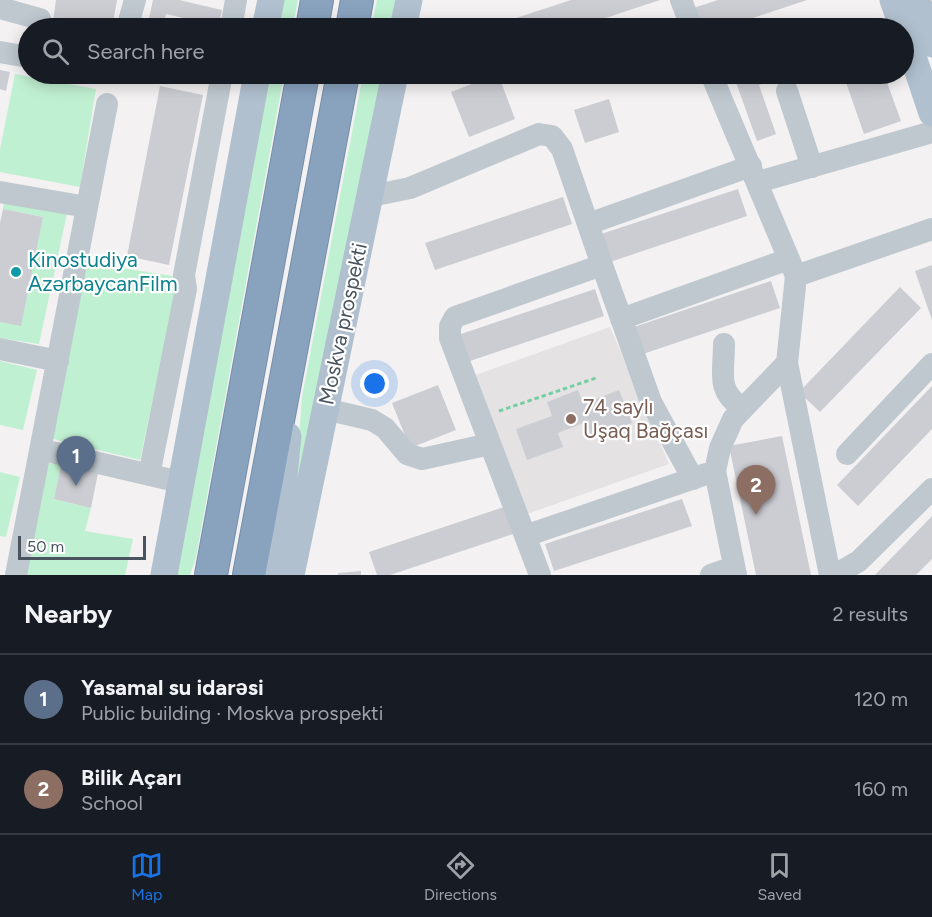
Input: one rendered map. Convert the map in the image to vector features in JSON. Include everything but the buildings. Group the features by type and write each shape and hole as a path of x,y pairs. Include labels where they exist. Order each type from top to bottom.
{"highway":[{"path":"314,18 317,0"},
{"path":"354,18 357,0"},
{"path":"211,575 301,84"},
{"path":"249,575 341,84"},
{"path":"203,575 222,513"}],"main road":[{"path":"268,18 271,0"},
{"path":"405,18 409,0"},
{"path":"893,0 899,18"},
{"path":"917,0 932,44"},
{"path":"914,61 932,113"},
{"path":"164,575 255,84"},
{"name":"Moskva prospekti","path":"291,575 393,84"},
{"path":"274,575 302,292"}],"lane":[{"path":"130,18 135,0"},
{"path":"233,18 236,0"},
{"path":"682,0 688,18"},
{"path":"0,8 38,18"},
{"path":"0,52 18,55"},
{"path":"149,475 186,289 184,275 220,84"},
{"path":"715,84 792,268 787,363 833,575 859,561 932,489"},
{"path":"787,91 812,167"},
{"path":"12,559 42,450 107,104"},
{"path":"588,224 754,174 812,167 932,132"},
{"path":"371,196 403,190 546,134 558,141 651,402 693,479"},
{"path":"0,192 87,207"},
{"path":"621,319 932,229"},
{"path":"540,575 450,338 450,326 454,317 602,265"},
{"path":"724,344 724,391 728,399 742,408"},
{"path":"0,349 57,361"},
{"path":"711,575 735,571 716,471 726,432 742,408 787,363"},
{"path":"847,454 932,364"},
{"path":"325,409 372,420 385,428 407,454 422,459 490,444"},
{"path":"42,450 180,482"},
{"path":"525,536 716,471"}],"path":[{"path":"480,417 596,378"}],"shaded area":[{"name":"74 saylı Uşaq Bağçası","path":"610,327 669,464 527,514 476,375"}],"green space":[{"path":"283,0 298,0 294,18 280,18"},
{"path":"377,0 398,0 394,18 373,18"},
{"path":"15,74 18,75 18,84 69,84 96,89 80,187 0,172 0,149"},
{"path":"267,84 282,84 196,557 190,575 175,575"},
{"path":"361,84 381,84 293,519 302,397"},
{"path":"5,196 68,209 39,344 0,338 0,322 43,217 3,209"},
{"path":"84,262 179,277 140,460 45,437"},
{"path":"0,361 37,370 23,430 0,425"},
{"path":"41,462 61,465 54,499 91,508 85,531 133,539 125,575 19,575"},
{"path":"0,472 20,477 6,537 0,536"}],"place":[{"name":"Kinostudiya AzərbaycanFilm","path":"16,272"},
{"name":"74 saylı Uşaq Bağçası","path":"571,419"},
{"name":"Yasamal su idarəsi","path":"76,486"},
{"name":"Bilik Açarı","path":"756,515"}]}
